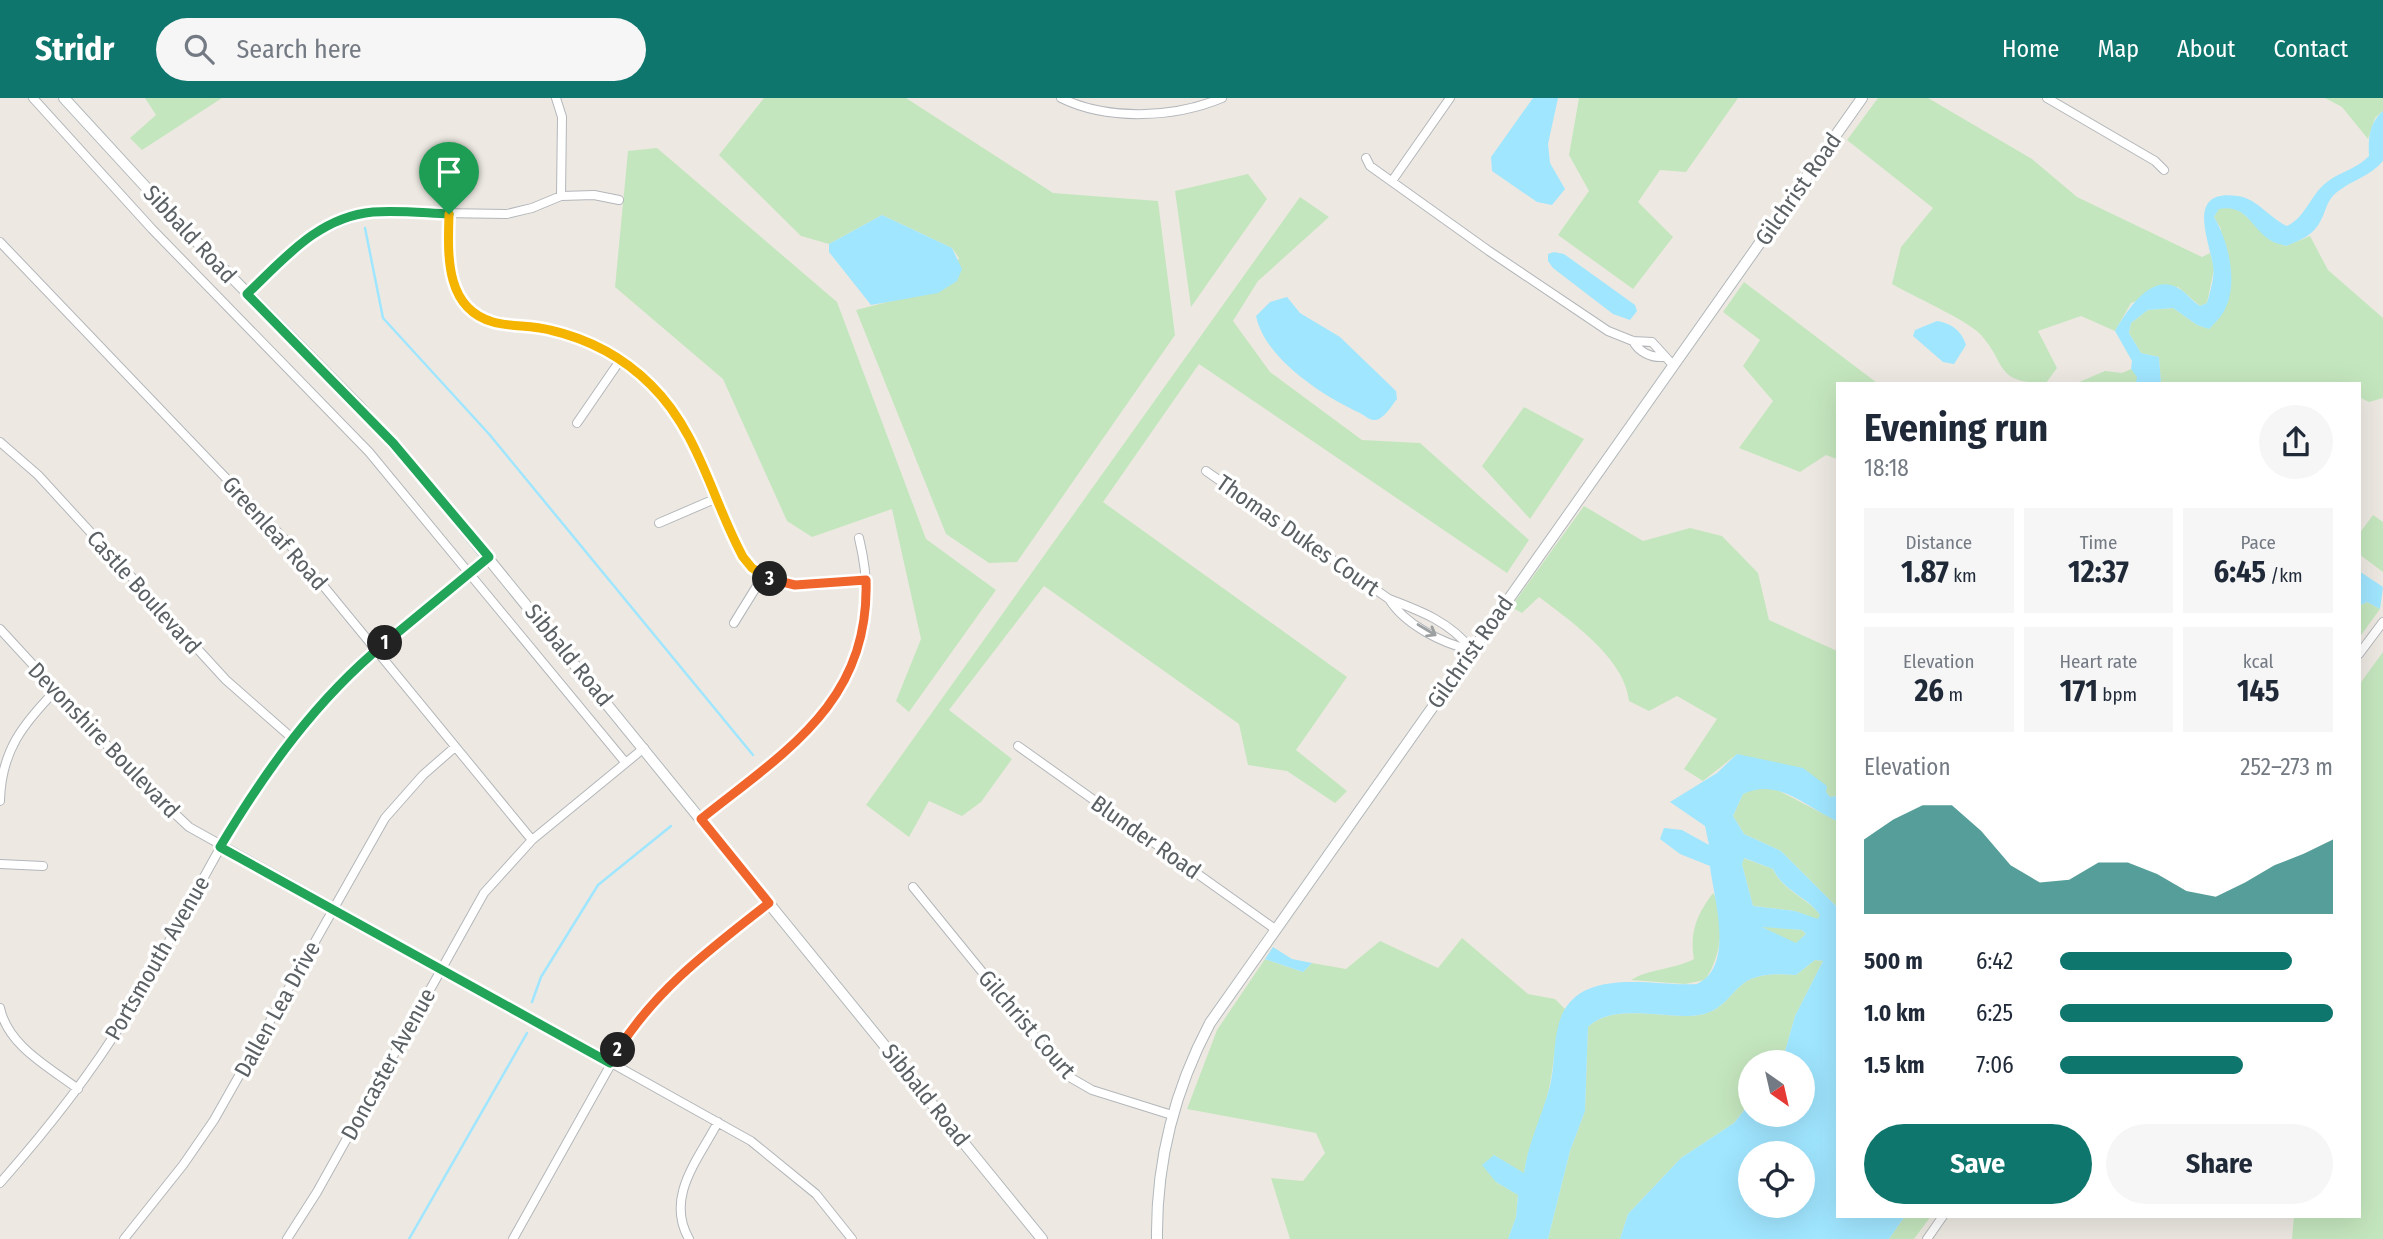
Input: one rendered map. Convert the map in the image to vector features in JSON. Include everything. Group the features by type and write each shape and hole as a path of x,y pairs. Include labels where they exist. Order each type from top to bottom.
{"street":[{"path":"33,98 152,229 369,452 625,762"},
{"name":"Sibbald Road","path":"64,98 247,294 393,443 489,557 1042,1239"},
{"path":"556,98 562,117 561,196"},
{"path":"1061,98 1100,110 1156,113 1182,110 1222,98"},
{"path":"1392,181 1450,98"},
{"name":"Gilchrist Road","path":"1157,1239 1159,1184 1172,1115 1186,1073 1210,1023 1862,98"},
{"path":"2047,98 2155,161 2164,170"},
{"path":"1366,158 1370,166 1532,280 1608,331 1633,341 1652,342 1661,349 1663,358 1673,365"},
{"path":"247,294 302,241 333,223 373,212 520,212 561,196 593,195 619,200"},
{"path":"449,214 450,274 462,300 471,310 492,322 572,336 621,359 669,405 693,445 743,557 763,576 795,585 866,580"},
{"name":"Greenleaf Road","path":"0,242 289,544 532,840"},
{"path":"577,423 621,359"},
{"name":"Castle Boulevard","path":"0,442 38,475 234,689 292,738"},
{"name":"Thomas Dukes Court","path":"1206,471 1389,599 1423,612 1444,624 1472,650"},
{"path":"659,523 717,498"},
{"path":"701,819 797,742 832,704 851,671 863,633 866,580 859,538"},
{"name":"Portsmouth Avenue","path":"0,1183 78,1089 126,1018 220,847 254,791 292,738 317,708 377,650 489,557"},
{"path":"734,623 763,576"},
{"name":"Thomas Dukes Court","path":"1389,599 1398,613 1408,620 1454,646 1472,650"},
{"path":"2361,651 2383,622"},
{"name":"Devonshire Boulevard","path":"0,629 162,804 189,827 220,847 751,1141 816,1194 852,1239"},
{"path":"0,801 3,766 12,743 26,721 56,691"},
{"name":"Blunder Road","path":"1018,746 1275,929"},
{"name":"Dallen Lea Drive","path":"124,1239 184,1165 214,1120 385,818 423,775 455,747"},
{"name":"Doncaster Avenue","path":"287,1239 317,1192 484,893 532,840 643,748"},
{"path":"0,864 43,866"},
{"name":"Gilchrist Court","path":"913,887 1066,1075 1092,1090 1172,1115"},
{"path":"513,1239 610,1063 636,1022 667,987 769,903"},
{"path":"0,1008 10,1031 22,1046 78,1089"},
{"path":"689,1239 682,1226 679,1198 718,1122"},
{"path":"1927,1239 1942,1218"}],"green space":[{"path":"145,98 222,98 142,150 130,138 156,115"},
{"path":"764,98 906,98 1053,193 1158,201 1175,335 1017,562 989,563 946,534 856,310 923,293 938,293 959,258 952,248 882,215 829,244 801,236 719,155"},
{"path":"1579,98 1738,98 1686,172 1660,170 1638,202 1673,237 1633,289 1558,235 1589,191 1569,155"},
{"path":"1878,98 1928,98 2032,159 2077,197 2202,257 2210,253 2214,269 2207,303 2200,306 2178,287 2131,303 2115,331 2081,316 2038,331 2057,368 2047,382 2017,379 2003,369 1978,332 1892,284 1901,247 1933,208 1847,140"},
{"path":"2325,98 2383,98 2383,111 2375,118 2368,139 2342,107"},
{"path":"657,148 837,302 926,539 996,590 909,712 896,701 921,639 892,509 812,537 787,521 723,379 615,287 628,151"},
{"path":"1248,174 1267,199 1191,307 1175,191"},
{"path":"1300,197 1329,217 1258,281 1233,321 1270,372 1362,440 1420,443 1529,540 1507,573 1199,364 1103,502 1347,677 1296,750 1347,791 1335,803 1287,771 1248,765 1239,724 1044,586 949,710 1012,759 981,802 962,816 929,801 909,837 866,805"},
{"path":"2233,207 2271,238 2286,246 2310,236 2328,270 2383,318 2383,398 2369,402 2361,398 2361,382 2161,382 2159,357 2141,353 2129,333 2131,323 2148,310 2173,308 2197,325 2210,329 2221,229 2214,217 2219,208"},
{"path":"1744,282 1876,382 1836,382 1836,459 1826,455 1800,472 1739,448 1773,401 1743,366 1760,340 1723,312"},
{"path":"2131,369 2138,377 2136,382 2079,382 2105,371 2122,373"},
{"path":"1524,407 1584,439 1530,519 1482,466"},
{"path":"1584,506 1643,541 1690,528 1722,536 1758,573 1769,620 1836,651 1836,796 1830,797 1826,792 1737,754 1703,781 1684,769 1717,719 1677,696 1649,711 1629,701 1618,670 1594,642 1566,617 1539,597 1522,613 1511,607"},
{"path":"2373,515 2383,522 2383,572 2361,556 2361,531"},
{"path":"2367,602 2380,609 2361,635 2361,605"},
{"path":"2383,652 2383,1239 2292,1239 2294,1218 2361,1218 2361,682"},
{"path":"1772,787 1836,820 1836,906 1781,851 1744,834 1733,816 1743,794 1754,788"},
{"path":"1743,858 1773,869 1782,883 1815,909 1821,916 1818,920 1795,911 1753,906 1742,864"},
{"path":"1713,893 1720,913 1720,937 1715,960 1705,980 1685,984 1631,980 1694,959 1696,924"},
{"path":"1760,926 1802,930 1806,934 1796,944"},
{"path":"1462,938 1528,994 1555,999 1566,1010 1557,1036 1547,1095 1524,1174 1494,1155 1496,1182 1518,1195 1516,1217 1508,1239 1290,1239 1271,1178 1303,1181 1325,1153 1316,1133 1187,1109 1217,1030 1265,959 1303,972 1312,963 1346,969 1380,941 1438,968"},
{"path":"1815,960 1823,961 1795,1016 1785,1050 1738,1050 1738,1118 1734,1123 1681,1158 1628,1214 1620,1239 1548,1239 1570,1151 1585,1111 1588,1027 1612,1015 1686,1016 1707,1013 1721,1006 1741,985 1753,978 1777,974 1796,975"},
{"path":"1904,1218 1930,1218 1914,1239 1889,1239"}],"water":[{"path":"1533,98 1558,98 1548,144 1550,163 1565,189 1552,205 1537,202 1492,171 1491,157"},
{"path":"2383,111 2383,161 2333,195 2315,230 2297,242 2286,246 2276,243 2263,235 2242,213 2228,208 2219,209 2214,217 2227,249 2231,273 2230,297 2225,310 2209,329 2197,325 2173,308 2148,310 2131,323 2129,333 2141,353 2159,357 2161,382 2136,382 2137,377 2131,369 2132,361 2115,331 2140,296 2158,285 2168,284 2178,288 2200,306 2207,303 2213,270 2204,218 2211,200 2222,196 2245,198 2287,226 2299,217 2327,182 2369,156 2370,132"},
{"path":"882,215 952,248 962,269 957,281 938,293 871,305 829,252 829,244"},
{"path":"1548,254 1564,254 1635,305 1637,311 1630,320 1613,314 1553,268 1548,261"},
{"path":"1287,297 1300,313 1340,337 1396,391 1397,399 1381,418 1370,419 1329,397 1297,374 1271,347 1256,316 1270,302"},
{"path":"1937,321 1955,328 1966,345 1954,364 1943,362 1913,336 1915,330"},
{"path":"2361,572 2383,587 2380,609 2367,602 2361,605"},
{"path":"1737,754 1803,768 1827,786 1826,792 1830,797 1836,796 1836,820 1792,796 1768,789 1743,794 1733,816 1744,834 1781,851 1836,906 1836,1218 1904,1218 1889,1239 1620,1239 1628,1214 1681,1158 1738,1118 1738,1127 1815,1127 1815,1050 1785,1050 1795,1016 1823,961 1815,960 1796,975 1777,974 1753,978 1741,985 1721,1006 1707,1013 1686,1016 1611,1015 1588,1027 1585,1111 1570,1151 1548,1239 1508,1239 1516,1217 1518,1195 1496,1182 1482,1165 1494,1155 1524,1173 1550,1086 1559,1023 1568,1005 1582,992 1618,982 1697,984 1709,975 1716,962 1719,930 1710,866 1680,854 1660,839 1664,828 1682,830 1709,845 1705,826 1670,802 1717,773","holes":["1744,858 1773,869 1777,877 1815,908 1820,915 1818,919 1795,911 1753,906 1742,864","1762,927 1802,930 1806,934 1796,943"]},
{"path":"1273,947 1292,959 1312,963 1303,972 1265,959"}],"waterway":[{"path":"365,228 383,318 489,434 753,755"},
{"path":"532,1002 541,977 598,885 671,826"},
{"path":"409,1239 527,1033"}],"route":[{"path":"373,212 449,214 450,274 462,300 471,310 492,322 552,330 600,346 641,374 669,405 684,427 736,544 752,568 777,582 795,585 866,580 867,608 858,654 832,704 811,730 701,819 769,903 676,979 651,1003 610,1063 220,847 254,791 317,708 377,650 489,557 359,406 247,294 302,241 333,223 373,212"}]}
